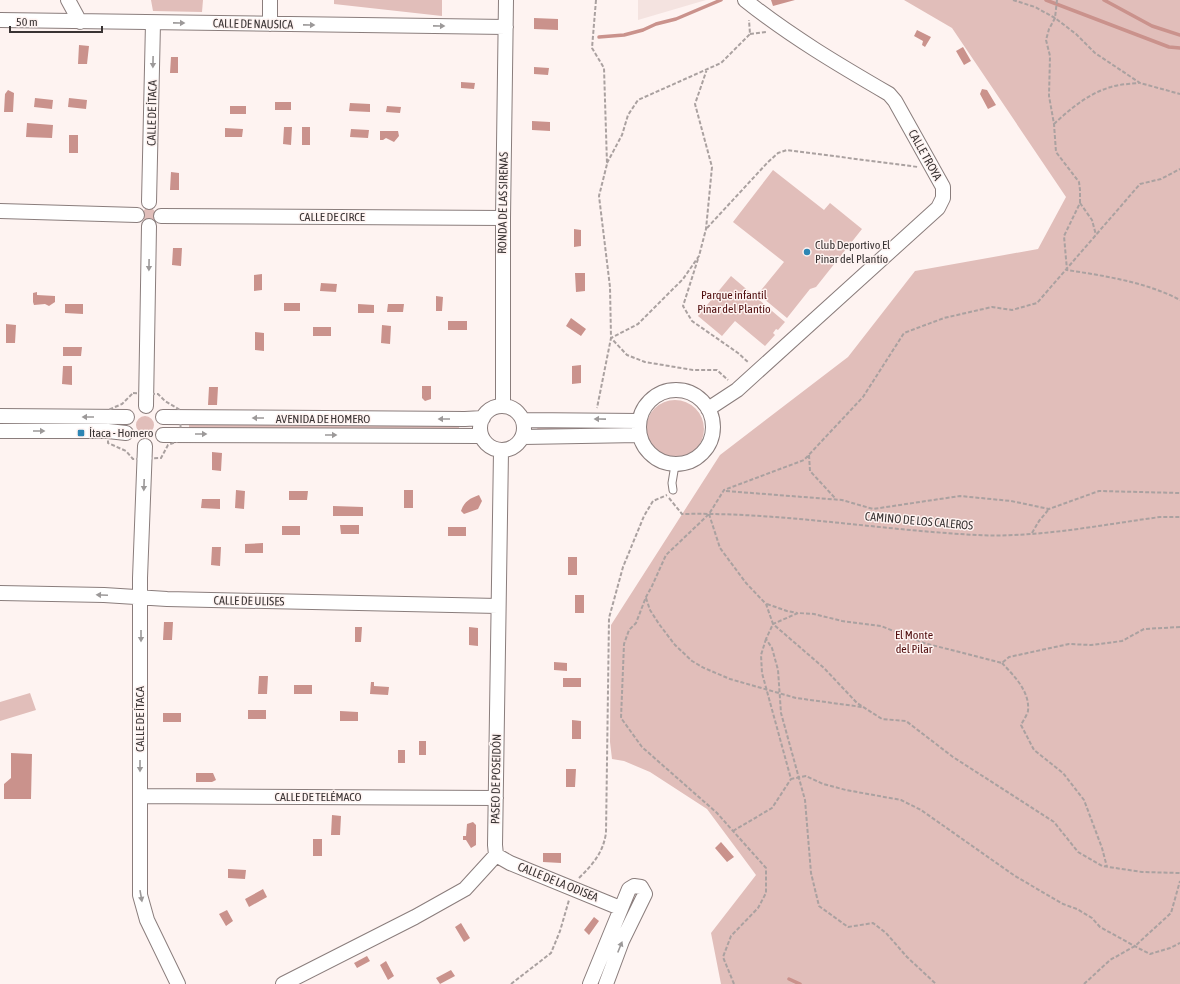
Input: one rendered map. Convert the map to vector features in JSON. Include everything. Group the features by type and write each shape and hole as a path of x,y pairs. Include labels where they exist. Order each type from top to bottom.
{"street":[{"path":"68,0 80,22"},
{"path":"270,0 270,24"},
{"name":"RONDA DE LAS SIRENAS","path":"503,406 503,218 506,0"},
{"name":"CALLE TROYA","path":"708,409 742,385 938,208 943,198 943,187 895,101 888,94 822,56 785,31 745,0"},
{"name":"CALLE DE NAUSICA","path":"0,20 506,26"},
{"name":"CALLE DE ÍTACA","path":"149,202 153,23"},
{"path":"149,202 158,207 161,216 158,222 149,226 140,222 137,215 142,205 149,202"},
{"path":"0,211 137,215"},
{"name":"CALLE DE CIRCE","path":"161,216 503,218"},
{"path":"0,416 108,424 126,433 145,452 162,435 164,429 162,417 146,400 149,226"},
{"path":"670,390 681,390 692,393 702,400 708,409 713,425 711,442 697,459 675,465 663,462 652,456 644,446 639,435 639,421 643,410 650,401 659,394 670,390"},
{"path":"0,431 108,424 127,417 146,400"},
{"path":"503,406 515,410 525,425 523,436 514,447 501,451 489,446 481,436 480,430 483,418 491,409 503,406"},
{"path":"126,433 125,422 127,417"},
{"name":"AVENIDA DE HOMERO","path":"162,417 483,418"},
{"path":"523,420 639,421"},
{"name":"AVENIDA DE HOMERO","path":"162,435 481,436"},
{"path":"523,436 639,435"},
{"name":"PASEO DE POSEIDÓN","path":"496,855 501,451"},
{"name":"CALLE DE ÍTACA","path":"145,452 140,597 140,895 147,920 178,984"},
{"name":"CALLE DE ULISES","path":"0,593 104,595 167,599 498,606"},
{"name":"CALLE DE TELÉMACO","path":"140,796 496,798"},
{"path":"283,984 415,917 465,889 496,855"},
{"name":"CALLE DE LA ODISEA","path":"496,855 620,908"},
{"path":"590,984 628,889 634,886 641,887 645,894 643,901 622,941 606,984"}],"lane":[{"path":"670,492 675,465"}],"path":[{"path":"596,0 592,48 604,68 607,164"},
{"path":"1013,0 1035,8 1055,18 1076,34 1095,53 1140,83 1180,94"},
{"path":"1057,0 1055,18 1049,29 1046,40 1050,56 1049,96 1054,124 1056,152 1079,182 1080,203 1064,236 1067,270"},
{"path":"749,20 750,34"},
{"path":"596,413 611,338 610,287 599,196 607,164 622,135 628,114 638,100 721,63 750,34 773,32"},
{"path":"707,69 695,104 712,167 706,229 683,306 692,322 738,353 752,365"},
{"path":"1054,124 1082,100 1101,90 1140,83"},
{"path":"706,229 768,162 778,153 787,150 923,168"},
{"path":"734,984 723,957 731,936 758,908 766,893 766,868 717,813 642,747 621,718 624,644 629,630 636,623 646,597 666,555 709,514 724,490 804,460 809,456 863,397 904,333 951,316 992,307 1012,310 1037,303 1140,184 1161,179 1180,169"},
{"path":"1080,203 1092,220 1096,236"},
{"path":"611,338 638,324 683,279 699,256"},
{"path":"1067,270 1134,283 1170,294 1180,300"},
{"path":"611,338 627,355 645,362 693,370 717,370 732,383"},
{"path":"133,394 146,400 158,394 165,401 180,410 180,418 181,440 168,445 161,458 145,452 133,459 126,451 108,442 108,410 122,404 133,394"},
{"path":"809,456 810,471 836,499"},
{"path":"724,490 836,499 873,509 960,496 1011,501 1049,509"},
{"path":"1032,533 1039,521 1049,509 1099,491 1180,493"},
{"path":"575,882 595,862 604,846 606,833 609,618 623,567 644,516 653,500 670,492"},
{"name":"CAMINO DE LOS CALEROS","path":"670,492 682,514 792,518 978,535 1032,533 1160,517 1180,517"},
{"path":"709,514 720,548 746,583 766,604 773,624 824,668 837,684 863,707 882,719 906,721 953,757 1054,822 1078,852 1102,866 1142,872 1180,873"},
{"path":"646,597 650,610 659,624 675,645 692,661 730,679 752,684 767,691 780,692 807,701 863,707"},
{"path":"766,604 787,611 814,614 842,621 880,626 924,643 1002,663 1020,682 1026,694 1028,711 1021,725 1034,750 1063,773 1084,800 1108,867"},
{"path":"791,779 779,741 762,673 760,655 773,624 798,613"},
{"path":"1002,663 1009,657 1069,644 1091,645 1122,640 1144,629 1180,627"},
{"path":"766,639 772,648 778,670 781,713 805,800 811,873 820,906 848,927 873,923 886,933 906,957 936,984"},
{"path":"733,831 772,808 791,779 806,776 824,784 846,790 901,800 921,810 1015,876 1063,904 1077,909 1092,918 1100,927 1150,954 1180,943"},
{"path":"1084,984 1110,960 1135,946 1171,913 1180,881"},
{"path":"511,984 551,953 560,931 570,896"}],"shaded area":[{"path":"638,0 706,0 638,20"},
{"path":"771,0 795,0 773,6"},
{"path":"534,18 558,19 558,30 534,29"},
{"path":"917,30 931,37 925,47 922,45 923,41 914,36"},
{"path":"79,45 89,46 87,64 78,64"},
{"path":"963,47 971,61 964,65 956,51"},
{"path":"171,57 178,57 178,73 170,73"},
{"path":"534,67 549,68 548,75 534,74"},
{"path":"461,82 475,83 474,89 461,88"},
{"path":"982,89 987,90 996,105 988,109 980,94"},
{"path":"8,90 14,93 13,112 4,112 5,94"},
{"path":"35,98 53,100 52,109 34,107"},
{"path":"69,98 87,100 86,109 68,107"},
{"path":"275,102 291,102 291,110 275,110"},
{"path":"350,103 370,104 370,112 349,111"},
{"path":"230,106 246,106 246,114 230,114"},
{"path":"387,106 401,107 400,113 386,112"},
{"path":"532,121 550,122 550,131 532,130"},
{"path":"27,123 53,125 52,138 26,137"},
{"path":"284,127 292,127 291,145 283,144"},
{"path":"302,127 310,127 310,145 302,145"},
{"path":"225,128 243,129 242,137 225,137"},
{"path":"351,129 369,130 368,138 350,137"},
{"path":"380,131 398,131 399,136 394,142 386,138 380,140"},
{"path":"69,135 78,135 78,153 69,153"},
{"path":"171,172 179,173 179,190 170,190"},
{"path":"574,229 581,230 581,246 574,247"},
{"path":"173,248 182,248 181,266 172,265"},
{"path":"575,273 585,273 585,291 576,292"},
{"path":"262,274 262,290 254,291 254,275"},
{"path":"321,283 337,284 336,292 320,291"},
{"path":"37,292 37,295 55,296 55,302 49,306 45,304 34,305 33,293"},
{"path":"436,296 443,297 442,311 436,311"},
{"path":"284,303 300,303 300,311 284,311"},
{"path":"65,304 83,304 83,314 65,313"},
{"path":"358,304 374,305 374,313 358,313"},
{"path":"388,304 404,304 403,312 387,312"},
{"path":"571,318 586,329 581,336 566,326"},
{"path":"448,321 467,321 467,330 448,330"},
{"path":"6,324 16,325 15,343 6,343"},
{"path":"382,325 391,326 390,344 381,343"},
{"path":"313,327 331,327 331,336 313,336"},
{"path":"255,332 264,333 264,351 255,350"},
{"path":"63,347 82,347 81,356 63,356"},
{"path":"581,365 581,383 572,384 572,366"},
{"path":"63,366 72,366 72,385 62,384"},
{"path":"422,386 431,386 431,399 425,401 422,398"},
{"path":"209,387 218,387 217,405 208,405"},
{"path":"212,452 222,453 221,471 212,470"},
{"path":"236,490 245,491 244,509 235,508"},
{"path":"404,490 413,490 413,508 404,508"},
{"path":"289,491 308,491 307,500 289,500"},
{"path":"479,495 482,501 478,509 464,514 461,511 462,508 470,499"},
{"path":"202,499 220,499 220,509 201,508"},
{"path":"333,506 363,507 363,516 333,516"},
{"path":"340,525 359,525 359,534 341,534"},
{"path":"282,526 300,526 300,535 282,535"},
{"path":"448,527 466,527 466,536 448,536"},
{"path":"263,543 263,553 245,553 245,544"},
{"path":"212,547 221,547 220,566 211,565"},
{"path":"568,557 577,557 577,575 568,575"},
{"path":"575,595 584,595 584,613 575,613"},
{"path":"164,622 173,622 172,640 163,640"},
{"path":"355,627 362,627 361,642 355,642"},
{"path":"469,627 478,628 478,646 469,645"},
{"path":"554,662 567,663 567,671 554,670"},
{"path":"259,676 268,676 267,694 258,694"},
{"path":"563,678 581,678 581,687 563,687"},
{"path":"371,682 374,682 374,686 389,687 388,695 370,694"},
{"path":"294,685 312,685 312,694 294,694"},
{"path":"248,710 266,710 266,719 248,719"},
{"path":"340,711 358,712 358,721 340,721"},
{"path":"163,713 181,713 181,722 163,722"},
{"path":"572,720 581,721 581,739 572,739"},
{"path":"419,741 426,741 426,755 419,755"},
{"path":"398,750 405,750 405,763 398,763"},
{"path":"11,753 32,754 31,799 4,799 4,784 11,778"},
{"path":"566,769 576,769 575,787 566,787"},
{"path":"196,773 213,773 216,780 212,782 196,782"},
{"path":"332,815 341,816 340,835 331,835"},
{"path":"473,822 476,825 476,845 471,848 466,840 463,840 463,836 466,836 467,824"},
{"path":"313,839 322,839 322,856 313,856"},
{"path":"721,842 734,857 727,862 715,848"},
{"path":"543,853 561,853 561,863 543,862"},
{"path":"228,869 246,870 245,879 228,878"},
{"path":"263,889 267,897 249,907 245,899"},
{"path":"227,910 233,921 226,926 219,914"},
{"path":"594,917 599,921 589,935 584,930"},
{"path":"461,923 470,938 464,942 455,927"},
{"path":"367,956 370,961 357,968 354,963"},
{"path":"386,961 394,976 388,980 380,965"},
{"path":"451,970 455,976 440,984 436,978"}],"green space":[{"path":"151,0 203,0 202,12 153,11"},
{"path":"334,0 442,0 442,16 334,4"},
{"name":"El Monte del Pilar","path":"904,0 1180,0 1180,984 721,984 711,933 756,875 707,809 650,772 624,761 612,759 610,742 611,625 720,455 848,357 915,271 1038,249 1066,197 952,28"},
{"name":"Club Deportivo El Pinar del Plantío","path":"773,170 824,210 830,203 862,229 816,287 810,289 787,318 758,294 784,262 733,222"},
{"path":"149,208 154,210 156,215 154,220 149,222 144,220 142,215 144,210"},
{"name":"Parque infantil Pinar del Plantío","path":"731,276 785,322 778,330 776,329 773,333 775,335 765,346 735,321 722,336 698,316"},
{"path":"675,400 691,405 699,413 704,429 699,445 691,453 675,458 659,453 651,445 646,429 651,413 659,405"},
{"path":"145,416 151,419 154,425 151,431 145,434 139,431 136,425 139,419"},
{"path":"189,423 459,425 459,429 189,428"},
{"path":"539,426 630,427 629,429 538,430 537,428"},
{"path":"30,693 36,710 0,721 0,702"}],"waterway":[{"path":"599,37 624,35 643,30 656,24 676,19 721,0"},
{"path":"1046,0 1169,47 1180,48"},
{"path":"1104,0 1152,26 1180,35"},
{"path":"789,979 800,984"}],"place":[{"name":"Club Deportivo El Pinar del Plantío","path":"807,252"},
{"name":"Ítaca - Homero","path":"81,433"}]}
